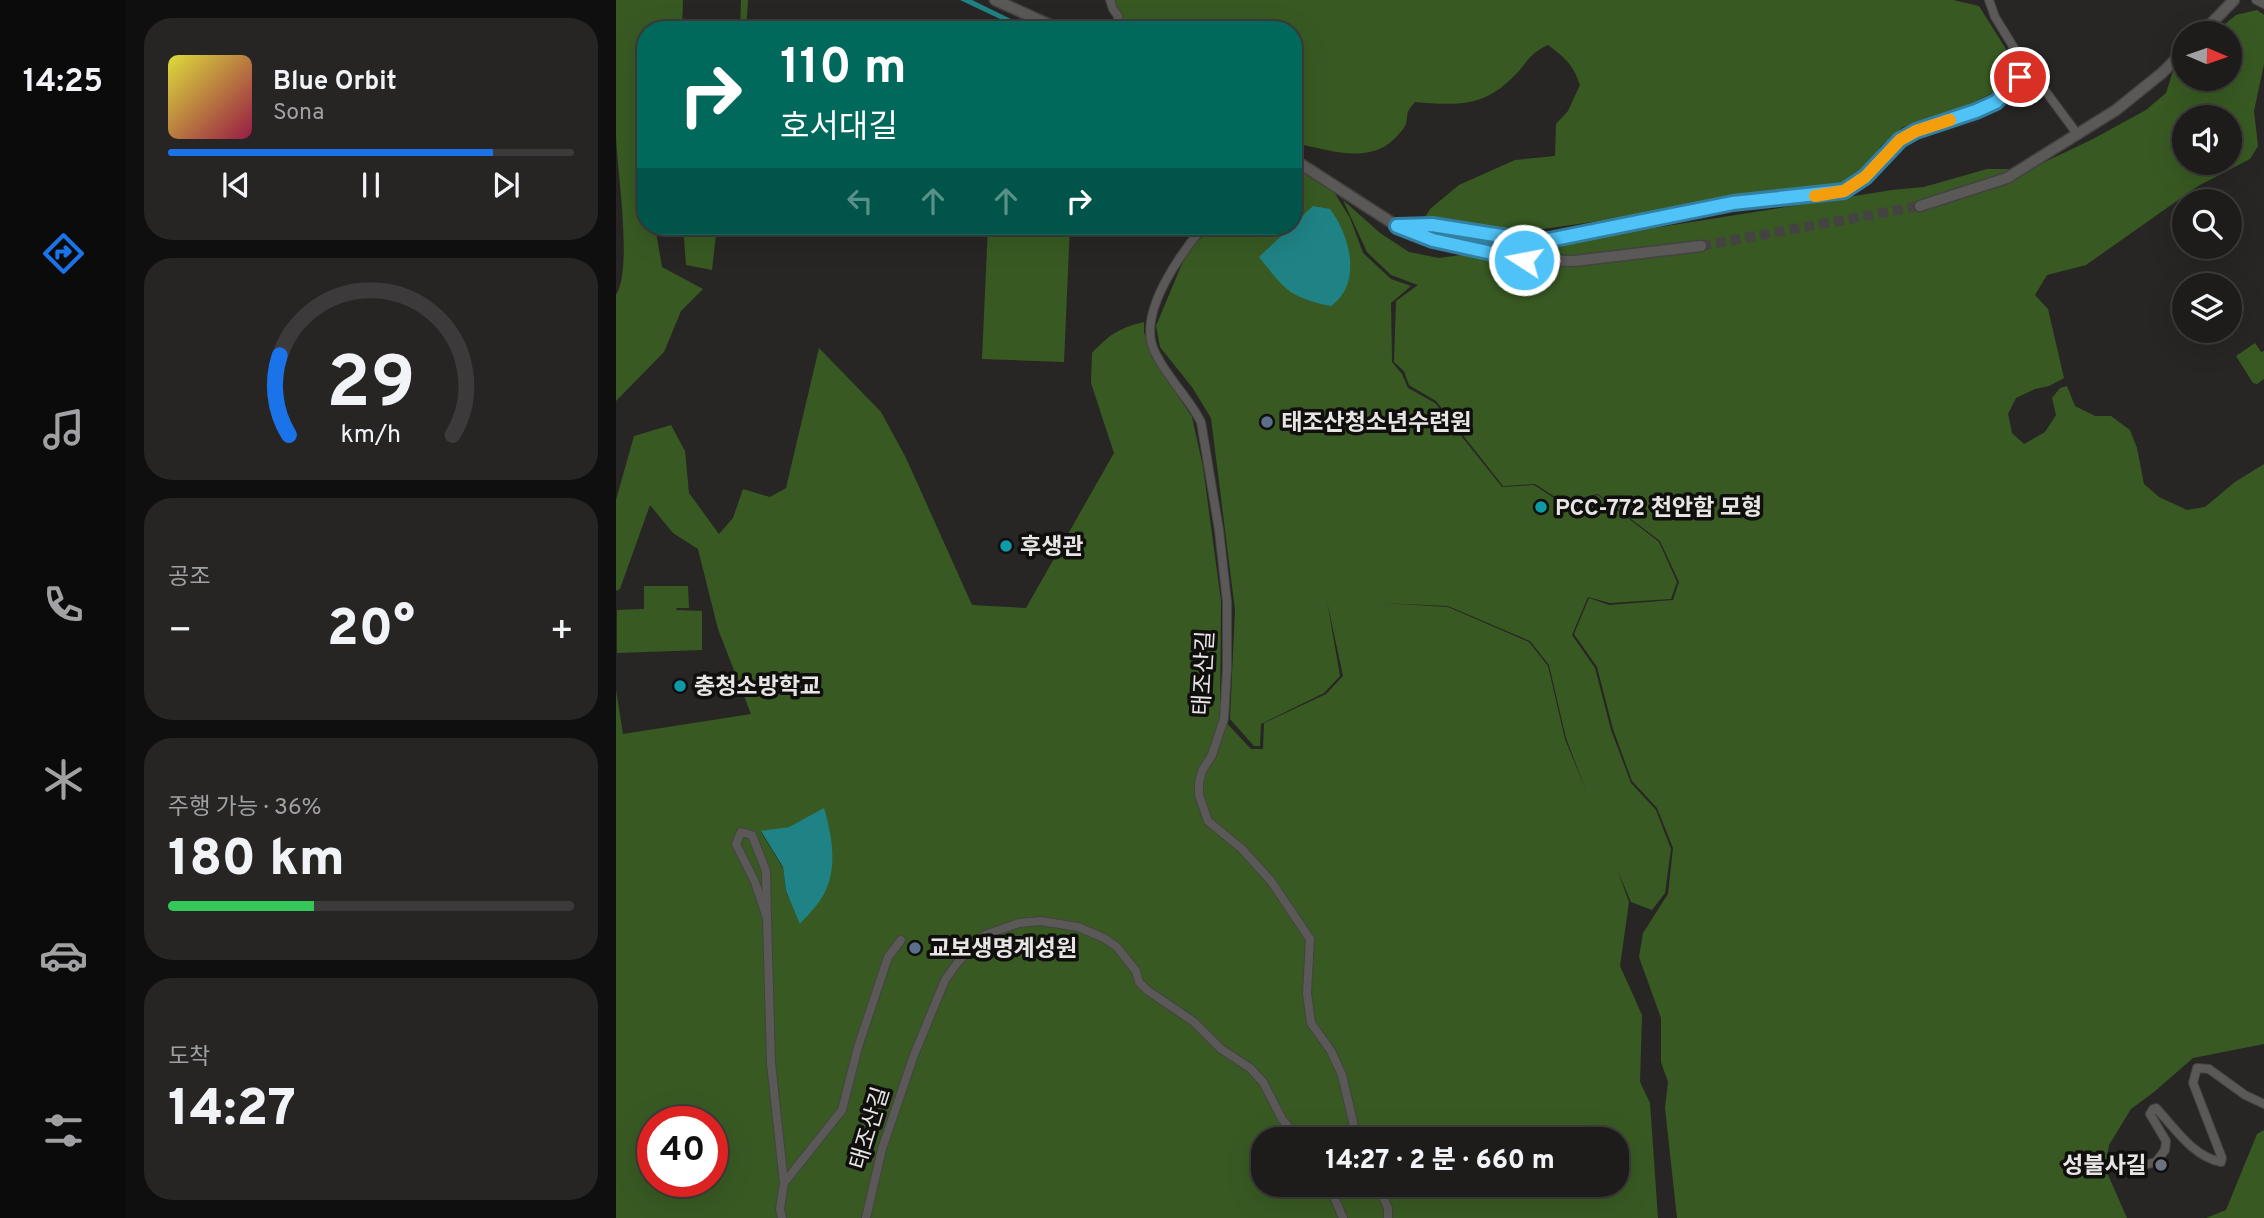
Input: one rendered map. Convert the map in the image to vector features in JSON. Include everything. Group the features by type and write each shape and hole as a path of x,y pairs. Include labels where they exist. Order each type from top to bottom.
{"street":[{"path":"995,0 1041,21"},
{"path":"1110,0 1118,21"},
{"path":"1989,0 1995,17 2020,56 2078,135"},
{"path":"2214,21 2234,0"},
{"path":"2256,0 2264,4"},
{"path":"1397,226 1432,225 1539,242 1733,203 1844,191 1865,177 1894,145 1916,131 1996,102 2020,77 2020,56"},
{"path":"1920,206 2007,178 2125,103 2172,63"},
{"path":"1302,165 1397,226 1433,240 1524,260 1574,261 1701,246"},
{"name":"태조산길","path":"1196,235 1166,281 1156,304 1149,337 1154,351 1193,406 1201,422 1226,590 1227,668 1224,719 1212,755 1202,771 1199,795 1208,821 1242,849 1271,881 1310,939 1307,993 1311,1023 1331,1051 1342,1075 1354,1127"},
{"path":"767,918 755,882 736,844 741,832 752,835 766,871 771,1063 785,1183 780,1209 782,1218"},
{"name":"태조산길","path":"866,1218 882,1149 914,1055 945,980 958,962 985,935 1018,923 1041,921 1078,927 1117,947 1147,990 1194,1022 1221,1049 1250,1068 1263,1082 1288,1127"},
{"name":"태조산길","path":"785,1183 842,1111 858,1047 888,957 901,940"},
{"path":"2144,1165 2156,1162 2165,1150 2166,1140 2150,1114 2156,1108 2191,1146 2214,1161 2221,1162 2222,1158 2193,1083 2197,1069 2209,1069 2245,1095 2264,1104"},
{"path":"1334,1197 1343,1218"},
{"path":"1383,1197 1388,1208 1388,1218"}],"green space":[{"path":"616,0 683,0 682,21 637,21 637,235 657,235 662,267 703,289 681,311 664,352 616,401 616,295 621,282 624,242 616,135"},
{"path":"741,0 748,0 747,21 740,21"},
{"path":"1107,0 1953,0 1979,6 2009,54 2009,78 1996,91 1962,108 1903,127 1881,146 1864,170 1842,187 1700,202 1641,215 1488,237 1439,241 1423,237 1422,222 1430,209 1459,185 1515,160 1555,156 1556,124 1568,111 1580,85 1568,62 1548,45 1536,52 1512,78 1490,95 1479,100 1455,104 1415,102 1408,112 1404,127 1388,144 1377,150 1352,153 1302,145 1302,21 1117,21"},
{"path":"2257,10 2264,15 2264,64 2254,111 2258,146 2250,159 2242,163 2242,105 2172,105 2172,175 2219,175 2194,189 2172,189 2172,204 2086,265 2047,275 2035,295 2048,309 2064,378 2016,398 2008,414 2012,433 2024,444 2045,432 2056,415 2052,398 2060,388 2067,386 2075,406 2095,416 2111,416 2130,430 2137,448 2144,484 2159,497 2187,510 2205,507 2235,482 2264,464 2264,1044 2193,1058 2131,1109 2109,1145 2105,1168 2127,1218 1677,1218 1665,1108 1668,1082 1661,1062 1661,1018 1639,957 1643,933 1668,894 1673,848 1657,808 1632,781 1613,729 1597,667 1574,634 1589,598 1609,605 1673,600 1679,582 1660,541 1598,494 1563,502 1535,484 1503,486 1436,401 1409,385 1404,371 1394,362 1396,301 1418,285 1391,275 1367,252 1343,200 1380,233 1409,252 1439,258 1924,187 1987,169 2030,169 2146,110 2166,93 2172,74 2172,91 2242,91 2242,21 2229,21 2236,15"},
{"path":"1302,164 1320,169 1350,218 1363,253 1391,279 1411,286 1391,303 1392,362 1402,374 1408,388 1435,403 1502,487 1534,485 1563,504 1598,495 1659,542 1677,582 1671,599 1610,603 1588,597 1572,635 1595,668 1611,730 1631,783 1656,810 1671,849 1665,893 1652,910 1631,902 1617,869 1629,902 1620,966 1642,1015 1640,1082 1650,1103 1658,1218 616,1218 616,690 623,734 751,714 718,629 698,549 673,533 650,505 620,589 616,591 616,500 634,436 671,425 685,451 689,493 719,534 733,518 743,489 770,497 786,488 819,348 881,412 906,458 972,605 1026,608 1114,453 1091,383 1092,353 1115,333 1144,322 1144,332 1151,354 1192,417 1203,467 1221,601 1220,716 1251,749 1263,749 1264,723 1326,694 1343,676 1327,601 1340,676 1324,693 1261,724 1260,746 1254,746 1230,719 1235,610 1211,418 1192,387 1160,347 1156,326 1186,254 1204,235 1302,235","holes":["1381,603 1448,606 1530,641 1549,665 1566,738 1587,793 1565,739 1548,666 1529,642 1448,607","824,809 801,924 786,892 783,868 761,832 789,827"]},
{"path":"684,235 716,235 712,270 686,265"},
{"path":"988,235 1070,235 1064,362 982,359"},
{"path":"2255,343 2261,352 2264,351 2264,379 2257,384 2253,383 2236,356"},
{"path":"644,586 688,586 689,608 676,610 702,611 702,650 617,653 617,610 644,609"},
{"path":"2264,1130 2264,1218 2206,1218 2226,1210 2257,1134"}],"water":[{"path":"960,0 972,0 1015,21 1004,21"},
{"path":"1313,206 1330,209 1348,246 1350,273 1347,285 1341,297 1331,306 1296,295 1275,277 1259,257 1282,235 1302,235 1302,216"},
{"path":"824,808 831,840 831,873 822,898 800,924 786,891 783,867 761,831 789,827"}],"tunnel":[{"path":"1701,246 1920,206"}],"slow traffic":[{"path":"1815,196 1844,191 1865,177 1900,140 1916,131 1950,120"}],"place":[{"name":"태조산청소년수련원","path":"1267,422"},
{"name":"PCC-772 천안함 모형","path":"1541,507"},
{"name":"후생관","path":"1006,546"},
{"name":"충청소방학교","path":"680,686"},
{"name":"교보생명계성원","path":"915,948"},
{"name":"성불사길","path":"2161,1165"}],"route":[{"path":"1524,260 1433,240 1397,226 1432,225 1539,242 1733,203 1844,191 1865,177 1900,140 1916,131 1996,102 2020,77"}]}
